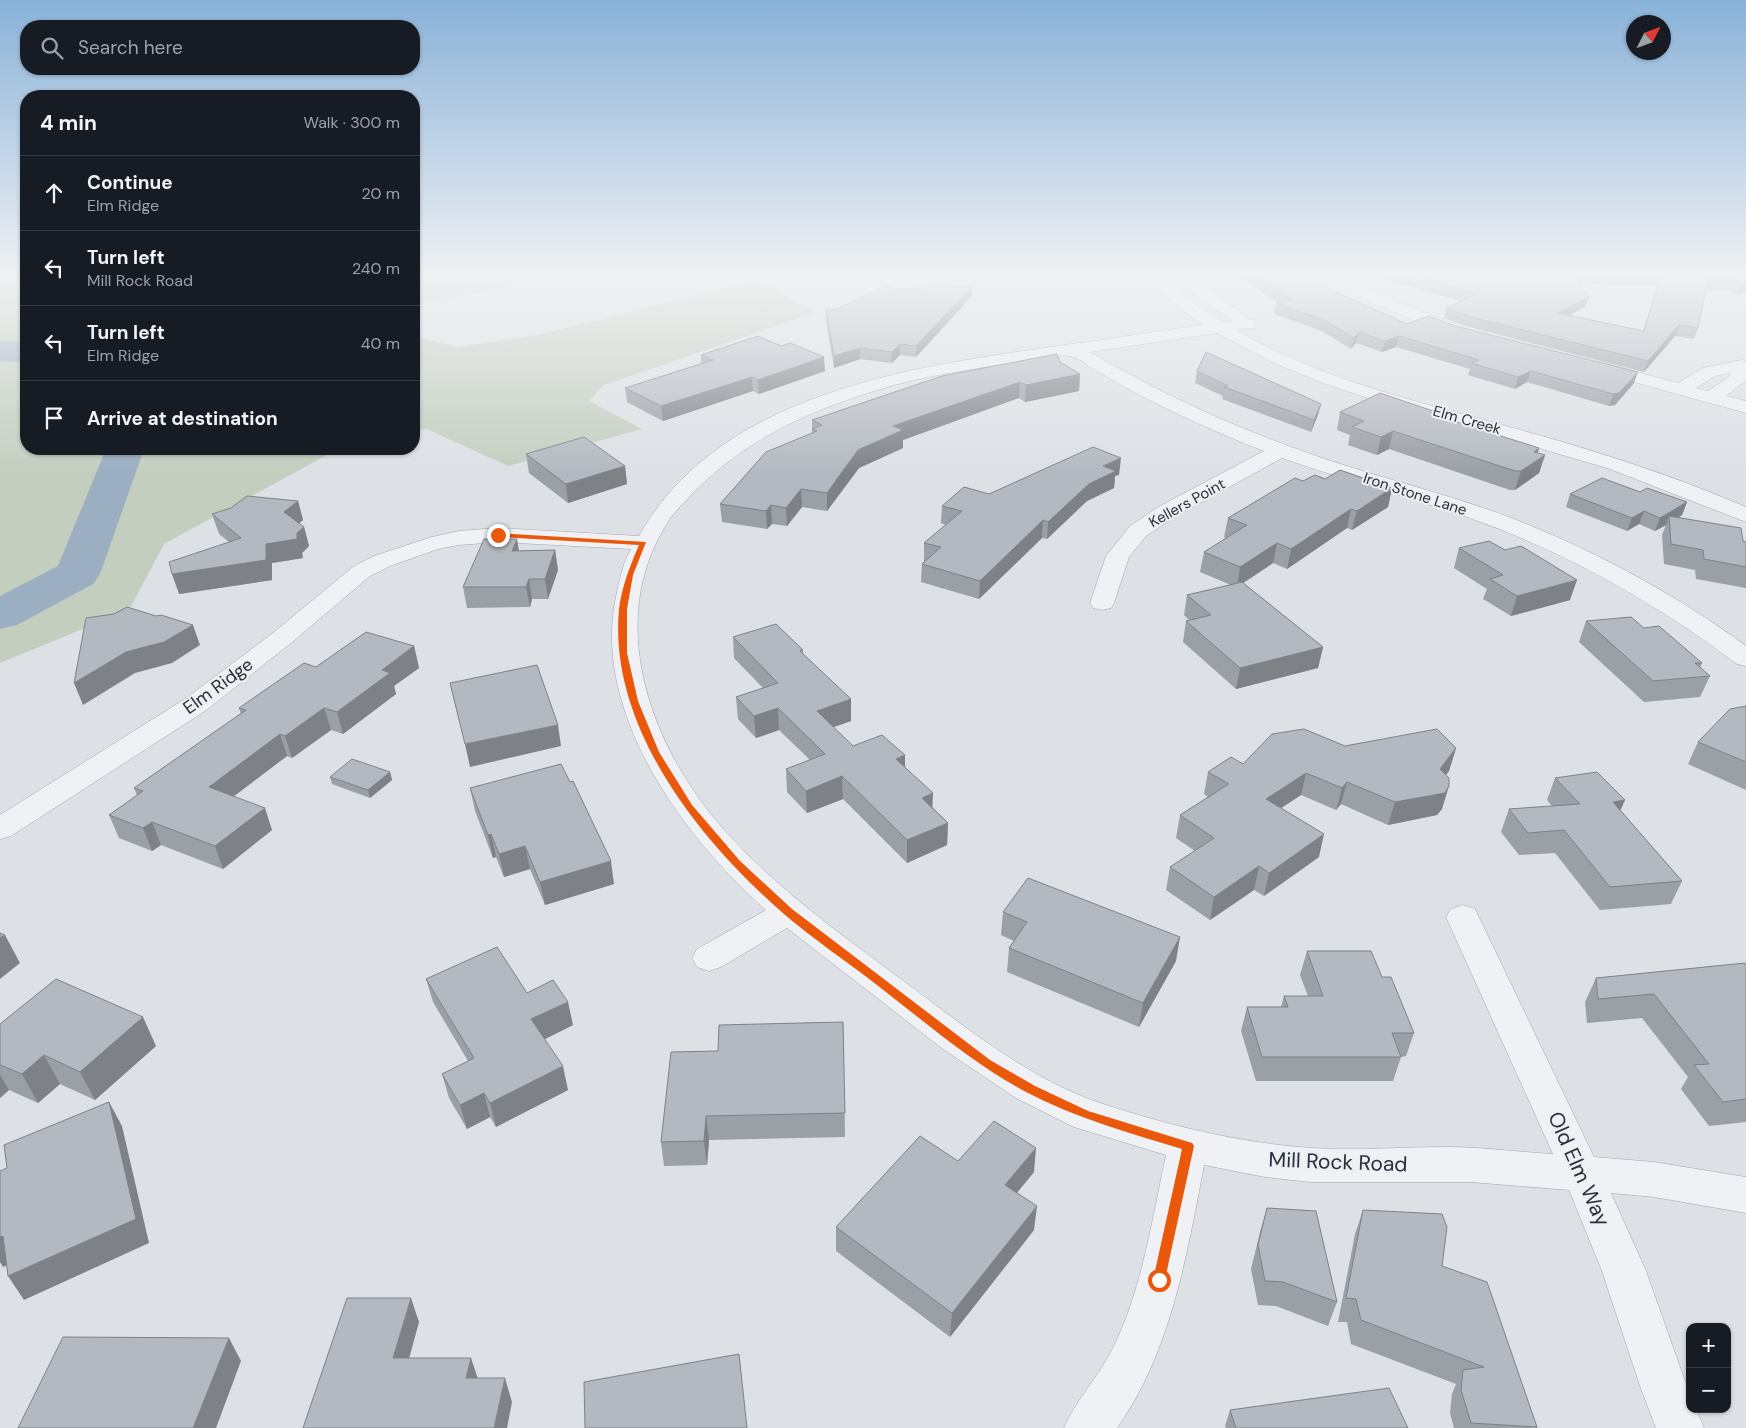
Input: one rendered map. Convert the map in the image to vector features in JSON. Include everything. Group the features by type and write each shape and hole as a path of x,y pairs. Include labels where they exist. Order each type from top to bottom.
{"street":[{"name":"Mill Rock Road","path":"1128,341 969,364 874,386 806,409 738,444 708,465 682,489 660,515 644,543 630,575 623,609 624,653 634,701 655,752 689,806 736,863 788,912 986,1063 1031,1089 1084,1114 1188,1146 1240,1156 1313,1165 1470,1165 1642,1178 1746,1195"},
{"name":"Elm Creek","path":"1244,341 1347,385 1604,461 1746,514"},
{"name":"Iron Stone Lane","path":"1073,349 1114,375 1171,404 1245,436 1322,464 1455,506 1556,545 1648,591 1746,658"},
{"path":"1580,362 1746,407"},
{"path":"1681,389 1709,372 1742,365 1738,380 1711,397"},
{"name":"Elm Creek","path":"1352,368 1386,380 1556,427 1626,449"},
{"name":"Kellers Point","path":"1102,603 1118,556 1138,532 1168,511 1281,450"},
{"name":"Elm Ridge","path":"0,829 195,705 282,638 362,571 425,535 459,538 498,535 644,543"},
{"path":"709,958 788,912"},
{"name":"Old Elm Way","path":"1462,917 1582,1174 1624,1271 1664,1389 1680,1428"},
{"path":"1088,1428 1098,1416 1128,1368 1159,1280 1188,1146"}],"green space":[{"path":"0,341 20,341 20,455 327,455 164,544 129,610 0,663"},
{"path":"420,341 432,341 457,347 500,341 733,341 604,385 589,401 642,429 508,466 427,429 420,430"}],"building":[{"path":"744,341 769,341 781,346 790,343 824,357 758,380 752,377 661,406 625,388 713,360 701,355"},
{"path":"831,341 921,341 916,346 900,344 892,352 860,348 834,356"},
{"path":"1414,341 1513,341 1638,372 1619,393 1613,394 1531,371 1518,377 1471,363 1479,360"},
{"path":"1566,341 1666,341 1648,361"},
{"path":"1206,352 1321,404 1314,420 1224,387 1228,386 1197,371"},
{"path":"1057,354 1060,362 1080,374 1026,385 1020,382 893,426 903,430 858,450 827,493 801,489 786,508 771,505 766,511 720,504 766,452 817,431 812,429 822,425 812,420 942,376"},
{"path":"1380,393 1439,413 1435,415 1539,448 1534,452 1545,455 1521,471 1515,471 1393,431 1381,437 1352,427 1364,421 1340,412"},
{"path":"584,437 625,466 566,484 526,454"},
{"path":"1093,447 1121,458 1103,466 1116,471 1089,484 1048,522 1043,520 980,581 922,564 941,547 924,543 962,511 942,506 964,487 989,494"},
{"path":"1340,470 1392,488 1357,511 1351,509 1291,549 1277,543 1240,567 1204,552 1247,525 1228,518 1295,478 1303,481 1315,475 1325,479"},
{"path":"1602,478 1640,492 1647,488 1687,502 1660,518 1644,511 1632,518 1570,494"},
{"path":"247,496 298,501 284,512 304,527 297,533 297,539 266,544 266,560 172,574 169,562 241,538 212,514 231,508"},
{"path":"1669,516 1741,528 1743,541 1746,542 1746,567 1704,559 1703,550 1671,544"},
{"path":"484,539 517,539 512,551 555,550 545,579 529,579 526,587 463,587"},
{"path":"1489,541 1505,550 1521,546 1577,580 1517,596 1490,579 1503,575 1459,548"},
{"path":"1242,582 1323,647 1240,668 1186,621 1211,615 1187,595"},
{"path":"127,607 193,625 164,642 126,652 74,683 86,618 114,614"},
{"path":"1631,617 1644,628 1659,626 1702,663 1695,663 1710,676 1653,681 1586,621"},
{"path":"776,624 803,650 800,651 851,699 817,711 853,746 882,735 905,755 896,759 933,793 922,798 948,823 907,840 842,776 806,791 786,769 825,754 778,708 754,716 736,697 778,683 733,637"},
{"path":"366,632 414,646 382,670 390,673 337,712 324,708 285,736 280,734 209,787 265,808 215,846 152,822 143,828 109,815 143,791 134,788 246,710 239,708 304,663 316,667"},
{"path":"537,665 558,725 465,744 450,683"},
{"path":"1746,706 1746,762 1698,742 1730,709"},
{"path":"1304,729 1345,746 1437,729 1456,748 1440,769 1449,778 1449,786 1445,793 1395,802 1347,782 1342,788 1306,773 1266,799 1324,834 1269,873 1259,866 1214,897 1170,867 1214,838 1180,815 1229,784 1208,772 1231,757 1243,764 1272,734"},
{"path":"352,759 390,772 368,790 330,777"},
{"path":"561,764 570,782 573,781 611,861 540,882 525,846 499,854 491,834 488,835 470,788"},
{"path":"1597,772 1625,800 1613,802 1682,881 1610,887 1564,830 1528,833 1509,809 1580,804 1555,778"},
{"path":"1028,878 1180,937 1143,1003 1009,948 1027,922 1003,912"},
{"path":"497,947 527,993 553,980 568,1002 531,1019 563,1066 490,1103 484,1093 460,1105 442,1074 474,1058 426,979"},
{"path":"1307,951 1371,951 1382,977 1391,977 1414,1033 1392,1033 1401,1057 1262,1057 1247,1007 1288,1007 1284,996 1323,996"},
{"path":"1745,963 1746,1099 1723,1102 1694,1065 1709,1064 1654,994 1598,999 1596,978"},
{"path":"56,979 143,1017 80,1072 44,1055 22,1074 0,1065 0,1024"},
{"path":"843,1022 845,1113 706,1116 704,1141 661,1142 671,1052 718,1051 719,1025"},
{"path":"109,1102 136,1219 8,1276 3,1236 0,1237 0,1171 7,1168 4,1145"},
{"path":"994,1121 1036,1148 1005,1185 1037,1206 952,1313 836,1227 920,1136 958,1161"},
{"path":"1267,1208 1316,1211 1337,1302 1283,1282 1265,1281 1258,1245"},
{"path":"1363,1210 1442,1214 1447,1227 1442,1266 1487,1282 1537,1427 1471,1423 1461,1390 1463,1370 1484,1367 1361,1320 1356,1299 1346,1298"},
{"path":"347,1298 411,1298 393,1358 471,1358 466,1378 505,1378 494,1428 303,1428"},
{"path":"63,1337 229,1338 193,1428 18,1428"},
{"path":"739,1354 747,1428 585,1428 584,1382"},
{"path":"1389,1388 1408,1428 1236,1428 1230,1410"}],"waterway":[{"path":"0,351 20,352"},
{"path":"0,615 77,574 123,455"}],"route":[{"path":"498,535 644,543 630,575 623,609 624,653 634,701 655,752 689,806 736,863 788,912 986,1063 1031,1089 1084,1114 1188,1146 1159,1280"}]}
